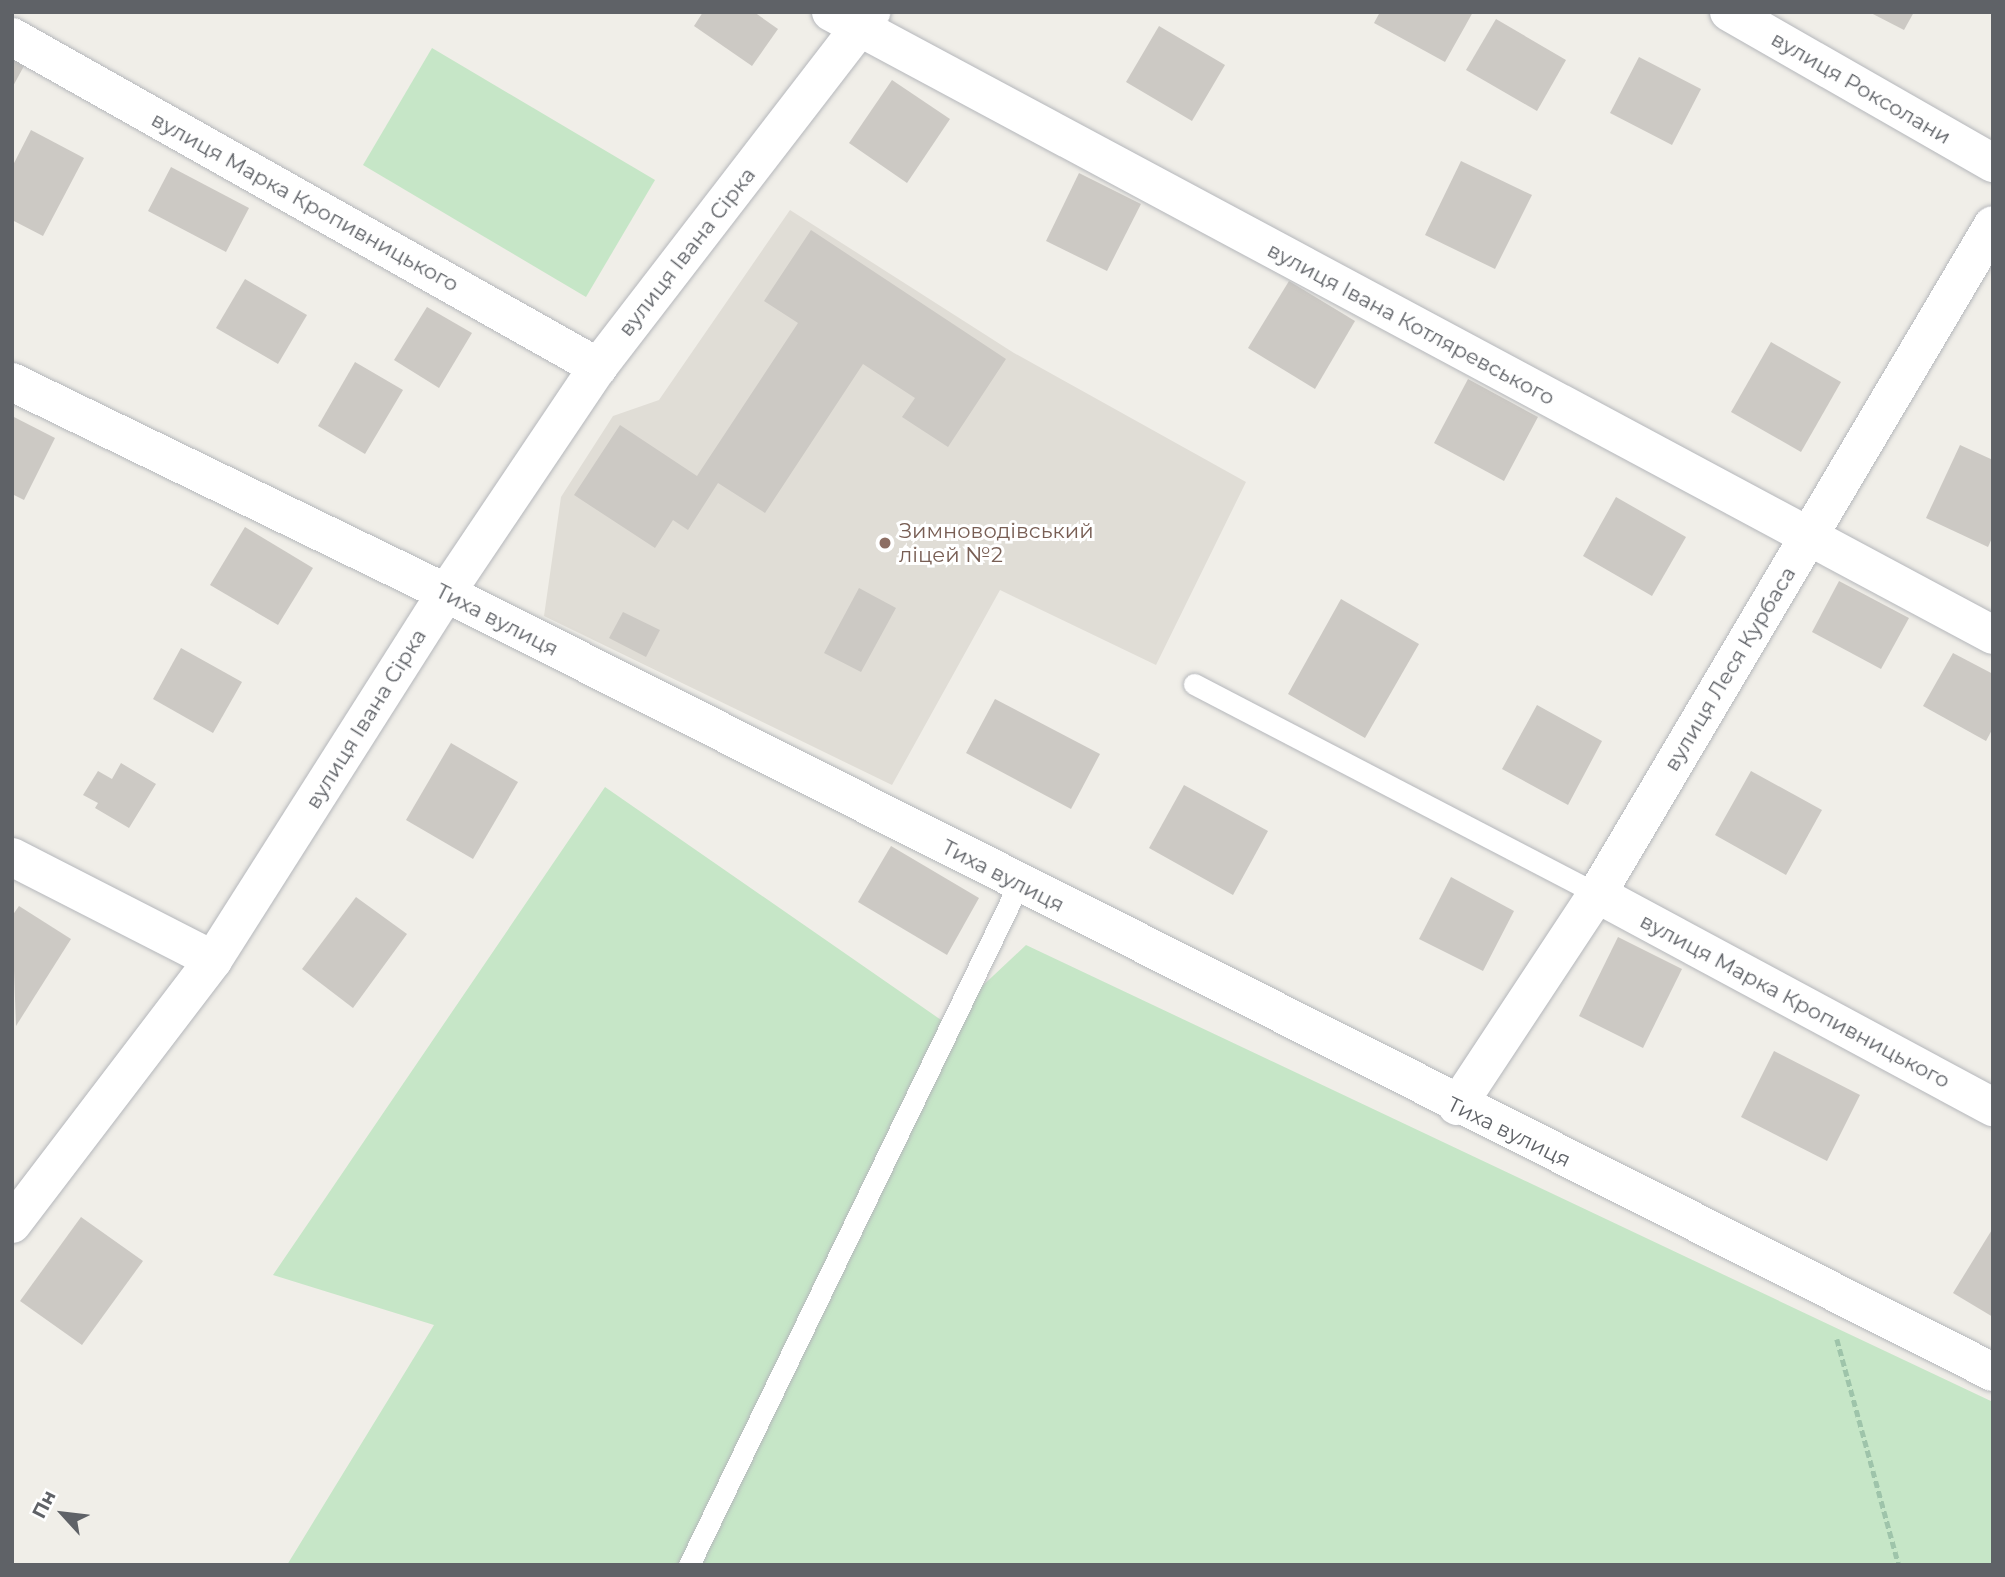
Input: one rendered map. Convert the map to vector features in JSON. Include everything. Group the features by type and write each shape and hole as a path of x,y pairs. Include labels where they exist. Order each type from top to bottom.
{"street":[{"name":"вулиця Роксолани","path":"1729,12 1993,163"},
{"name":"вулиця Івана Сірка","path":"12,1224 213,960 446,593 598,367 854,18"},
{"name":"вулиця Івана Котляревського","path":"854,18 1993,635"},
{"name":"вулиця Марка Кропивницького","path":"12,37 598,367"},
{"name":"вулиця Леся Курбаса","path":"1457,1106 1597,894 1993,225"},
{"name":"Тиха вулиця","path":"12,382 446,593 1457,1106 1993,1372"},
{"path":"12,857 213,960"},
{"name":"вулиця Марка Кропивницького","path":"1597,894 1993,1107"}],"lane":[{"path":"1194,684 1597,894"},
{"path":"689,1565 1018,884"}],"path":[{"path":"1824,1288 1899,1565"}],"shaded area":[{"name":"Зимноводівський ліцей №2","path":"790,210 1014,353 1246,482 1156,665 1000,590 892,785 544,616 561,497 613,416 659,400"}],"green space":[{"path":"432,48 655,180 586,297 363,165"},
{"path":"605,787 944,1022 1026,945 1993,1402 1993,1565 287,1565 434,1325 273,1275"}],"building":[{"path":"703,12 754,12 778,29 752,66 694,26"},
{"path":"1380,12 1473,12 1445,62 1374,23"},
{"path":"1869,12 1914,12 1904,30"},
{"path":"1496,19 1566,60 1537,111 1466,70"},
{"path":"1159,26 1225,65 1192,121 1126,82"},
{"path":"12,46 30,55 12,88"},
{"path":"1639,57 1701,89 1672,145 1610,113"},
{"path":"892,80 950,119 907,183 849,143"},
{"path":"31,130 84,158 43,236 12,220 12,167"},
{"path":"1461,161 1532,195 1495,269 1425,235"},
{"path":"171,167 249,208 226,252 148,211"},
{"path":"1079,173 1141,204 1107,271 1046,241"},
{"path":"811,230 1006,359 948,447 902,417 915,398 863,364 765,513 718,483 688,530 673,520 655,548 574,495 620,425 697,476 798,323 764,301"},
{"path":"245,279 307,315 278,364 216,328"},
{"path":"1289,281 1355,321 1315,389 1248,348"},
{"path":"427,307 472,333 439,388 394,360"},
{"path":"1771,342 1841,382 1801,452 1731,412"},
{"path":"355,362 403,390 365,454 318,426"},
{"path":"1468,379 1538,417 1504,481 1434,443"},
{"path":"12,416 55,438 24,500 12,494"},
{"path":"1960,445 1993,460 1993,536 1988,547 1926,518"},
{"path":"1616,497 1686,537 1652,596 1583,556"},
{"path":"245,527 313,568 278,625 210,585"},
{"path":"1839,581 1909,618 1881,669 1812,632"},
{"path":"859,588 896,608 861,672 824,653"},
{"path":"1341,599 1419,644 1365,738 1288,694"},
{"path":"623,612 660,630 646,657 609,638"},
{"path":"181,648 242,682 213,733 153,699"},
{"path":"1953,653 1993,674 1993,728 1986,741 1923,706"},
{"path":"995,699 1100,754 1071,809 966,753"},
{"path":"1537,705 1602,741 1568,805 1502,769"},
{"path":"451,743 518,782 473,859 406,820"},
{"path":"121,763 156,784 129,828 95,808 98,803 83,795 98,771 112,779"},
{"path":"1751,771 1822,810 1786,875 1715,835"},
{"path":"1184,785 1268,831 1233,895 1149,848"},
{"path":"891,846 979,898 947,955 858,902"},
{"path":"1451,877 1514,911 1483,971 1419,939"},
{"path":"356,897 407,934 353,1008 302,969"},
{"path":"19,906 71,939 16,1026 12,916"},
{"path":"1618,937 1682,969 1643,1048 1579,1016"},
{"path":"1774,1051 1860,1095 1827,1161 1741,1117"},
{"path":"81,1217 143,1261 82,1345 20,1301"},
{"path":"1993,1228 1993,1317 1953,1293"}],"place":[{"name":"Зимноводівський ліцей №2","path":"885,543"}]}
